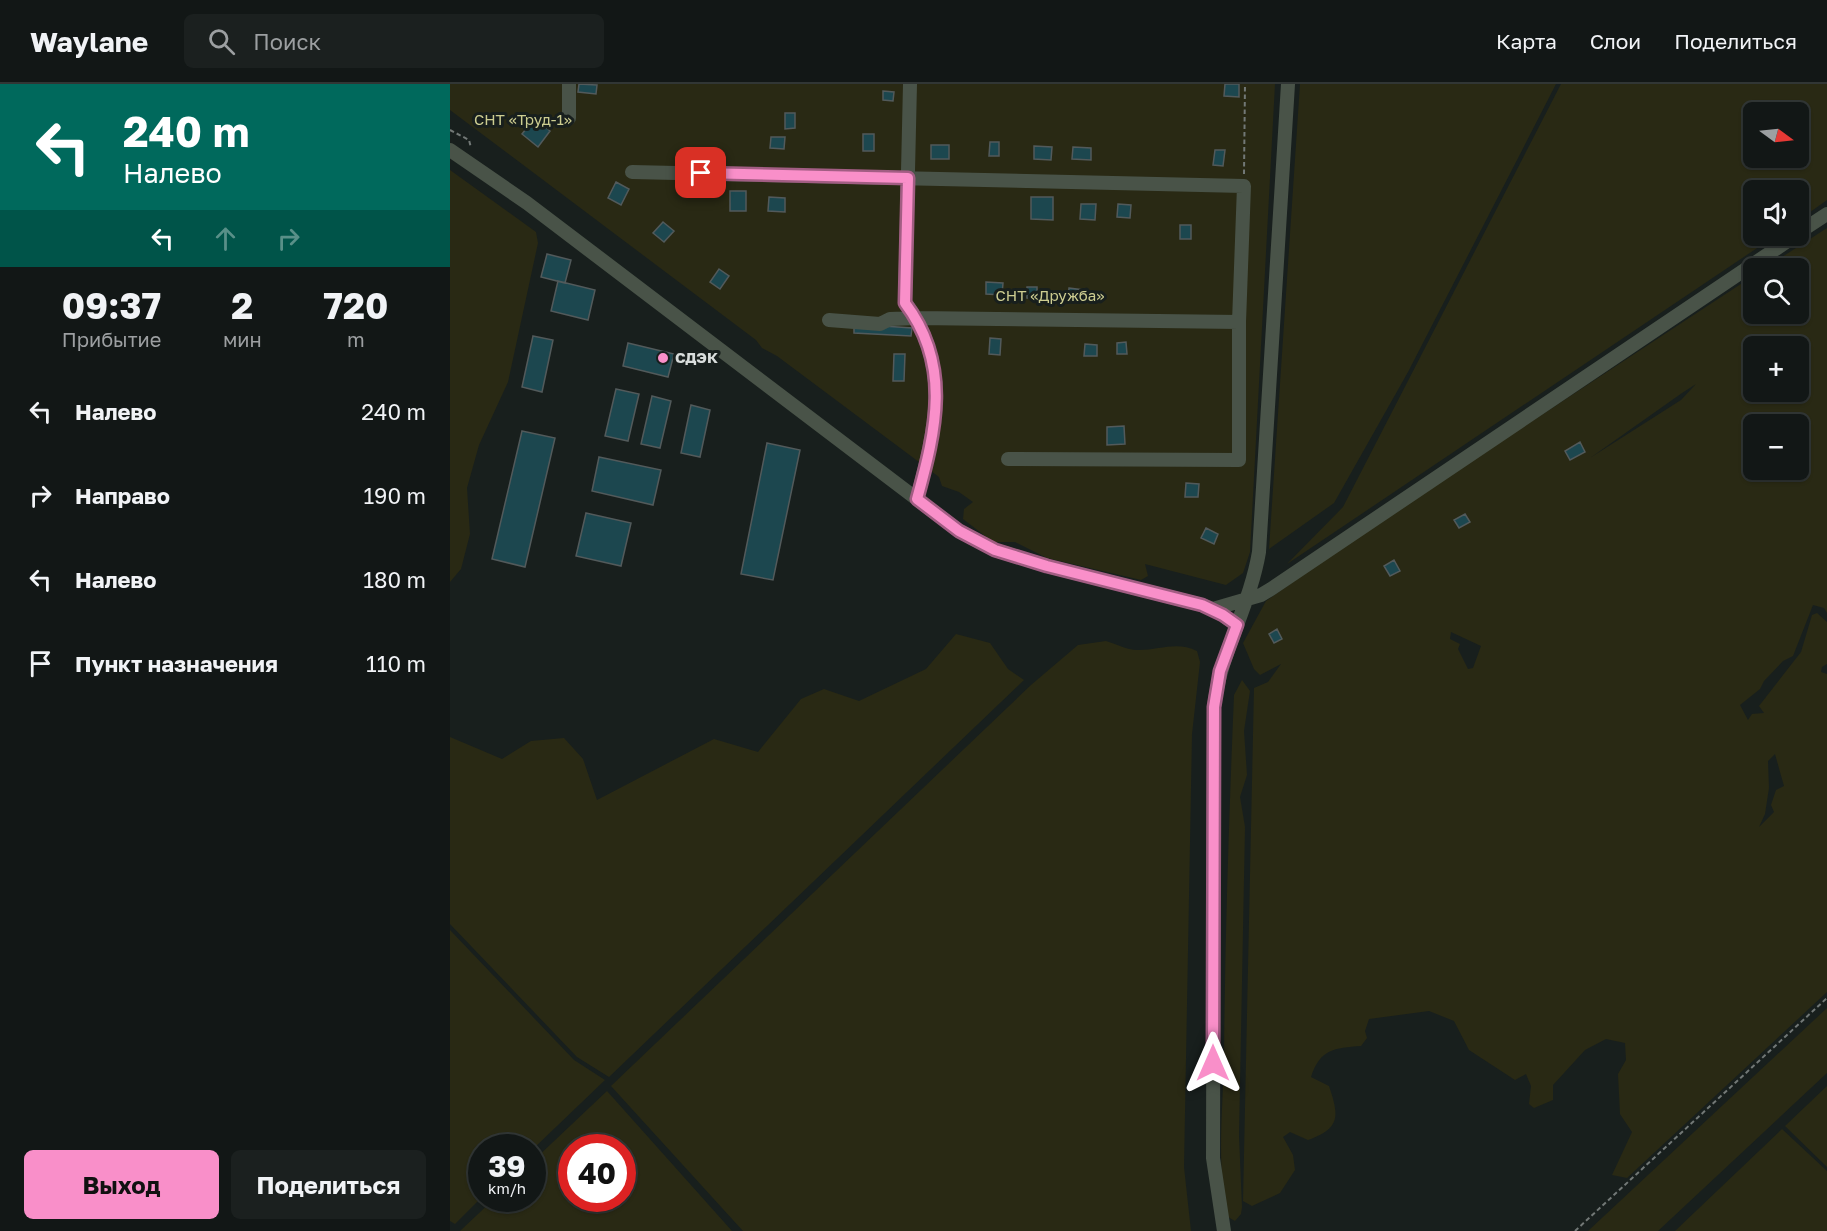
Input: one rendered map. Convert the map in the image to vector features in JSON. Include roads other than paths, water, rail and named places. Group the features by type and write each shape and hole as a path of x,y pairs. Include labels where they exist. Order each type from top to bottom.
{"street":[{"path":"569,84 569,118"},
{"path":"910,84 905,303 917,318 931,351 937,399 931,448 917,499"},
{"path":"1224,1231 1213,1158 1214,707 1220,671 1247,599 1259,552 1264,502 1288,84"},
{"path":"450,150 527,203 959,531 995,550 1047,566 1213,609 1237,625"},
{"path":"632,171 1244,186 1239,322 1239,460 1008,459"},
{"path":"1809,226 1827,214"},
{"path":"1213,609 1271,589 1779,246"},
{"path":"829,320 880,324 890,319 917,318 1239,322"}],"place":[{"name":"СДЭК","path":"663,358"}],"park label":[{"name":"СНТ «Труд-1»","path":"523,120"},
{"name":"СНТ «Дружба»","path":"1050,296"}]}
